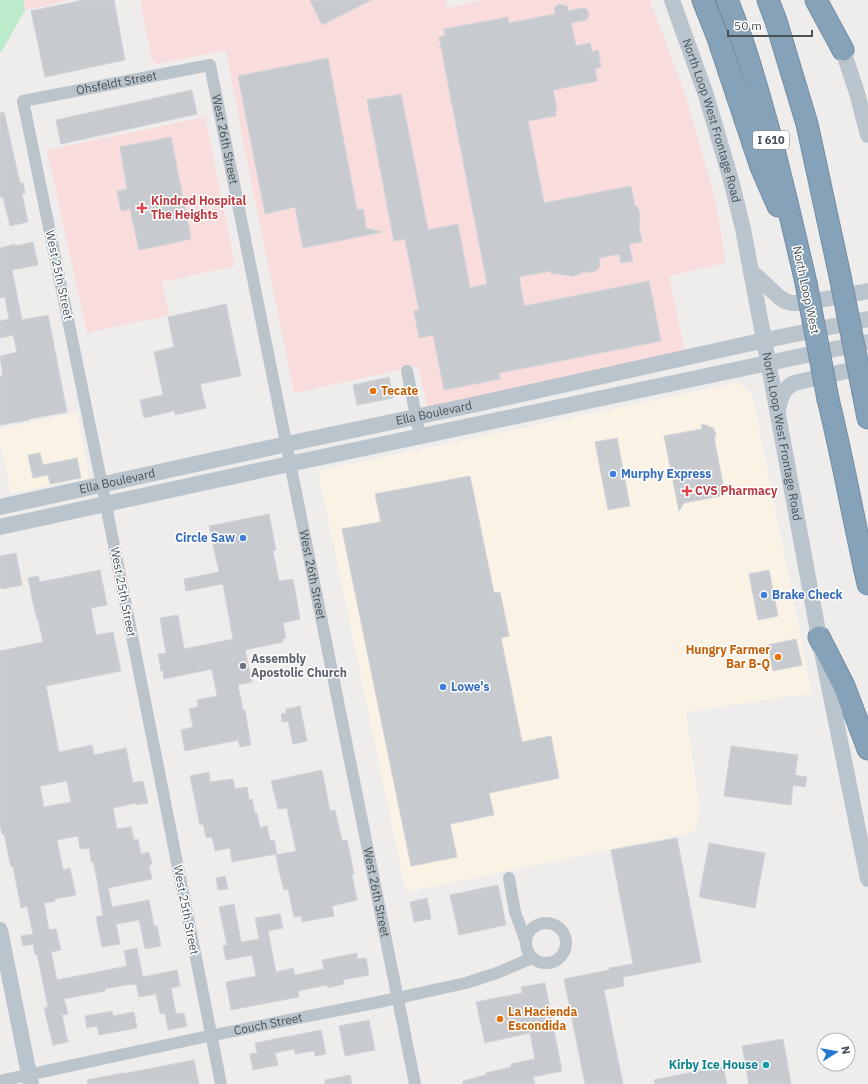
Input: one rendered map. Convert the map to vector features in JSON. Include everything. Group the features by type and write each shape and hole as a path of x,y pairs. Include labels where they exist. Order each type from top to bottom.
{"highway":[{"path":"703,0 718,38 761,167 800,256"},
{"name":"North Loop West","path":"727,0 758,89 800,256 828,399 868,584"},
{"path":"768,0 776,21 807,124 840,276 868,418"},
{"path":"816,0 843,50"},
{"path":"819,637 844,686 868,749"}],"main road":[{"name":"North Loop West Frontage Road","path":"672,0 706,95 743,229 819,637 868,879"},
{"path":"824,0 843,50 857,93 868,135"},
{"path":"751,271 779,297 791,303 803,303 868,291"},
{"name":"Ella Boulevard","path":"0,507 764,340 868,319"},
{"name":"Ella Boulevard","path":"0,527 290,463 641,389 769,364 868,342"},
{"path":"778,413 782,396 786,388 794,383 868,366"},
{"path":"0,930 30,1079"}],"street":[{"name":"Ohsfeldt Street","path":"23,101 210,65"},
{"name":"West 26th Street","path":"210,65 414,1084"},
{"name":"West 25th Street","path":"23,101 102,485 221,1084"},
{"path":"407,371 420,436"},
{"path":"509,878 515,912 526,942 527,951 532,958 538,962 553,962 560,957 566,942 558,927 550,924 541,924 534,927 528,934 526,942"},
{"name":"Couch Street","path":"0,1081 30,1079 212,1036 466,983 497,973 532,958"}],"shaded area":[{"path":"23,0 70,0 25,10"},
{"path":"140,0 445,0 447,8 484,0 649,0 685,94 709,177 722,236 725,263 669,276 685,352 428,410 418,366 294,393 226,50 157,64 152,60"},
{"name":"Kindred Hospital The Heights","path":"205,117 235,266 162,282 169,315 87,333 47,150"},
{"path":"737,383 752,393 812,693 686,712 700,810 694,832 406,892 318,471"},
{"path":"77,412 89,478 11,493 0,444 0,429"}],"green space":[{"path":"0,0 23,0 25,10 2,51 0,52"}],"building":[{"path":"79,0 114,0 125,60 45,77 31,11"},
{"path":"310,0 371,0 322,25"},
{"path":"559,4 567,6 568,11 583,8 588,11 589,16 586,20 571,23 576,46 590,43 592,52 598,50 601,67 595,69 597,81 553,90 557,111 555,111 556,116 528,121 544,203 631,186 635,207 637,206 640,213 639,228 642,242 629,244 633,261 621,263 619,254 599,258 600,266 593,272 583,272 572,276 551,273 550,271 519,277 524,306 649,281 661,341 499,373 500,379 444,390 433,335 419,338 414,311 419,310 405,239 394,241 367,100 401,94 428,230 458,224 470,288 487,284 439,37 445,36 444,29 508,17 509,23 555,14 554,8"},
{"path":"328,58 357,210 363,209 366,228 382,232 303,248 295,207 265,214 238,76"},
{"path":"192,90 197,114 61,144 56,120"},
{"path":"4,112 20,183 23,183 25,193 22,194 28,222 10,226 3,197 0,198 0,113"},
{"path":"171,137 191,239 139,250 130,209 121,211 117,191 127,189 120,147"},
{"path":"33,242 38,265 12,270 22,320 48,315 67,412 0,425 0,376 3,376 0,356 17,352 13,335 0,338 0,321 9,319 5,297 0,298 0,248 15,244 15,246"},
{"path":"226,304 241,376 200,384 206,408 175,415 174,411 144,418 140,400 163,395 154,352 174,347 168,317"},
{"name":"Tecate","path":"389,377 393,398 357,405 353,385"},
{"name":"CVS Pharmacy","path":"701,424 714,429 716,436 714,437 725,495 684,503 679,511 664,436 702,429"},
{"path":"617,438 630,506 608,510 595,442"},
{"path":"40,453 43,465 77,458 81,478 50,484 48,475 33,478 28,455"},
{"name":"Lowe's","path":"470,476 494,593 500,592 509,636 501,638 522,742 551,736 559,778 489,793 494,815 450,824 457,857 411,866 342,529 381,522 375,494"},
{"path":"269,514 276,550 273,551 279,581 293,579 300,619 283,623 286,638 283,639 283,642 245,650 252,682 238,685 243,710 245,710 251,745 240,747 238,740 185,751 181,730 193,727 189,709 198,707 197,700 217,696 212,669 164,679 158,654 166,653 160,618 178,615 184,649 233,639 223,584 186,591 184,579 219,572 209,526"},
{"path":"16,553 22,585 2,589 0,588 0,556"},
{"path":"100,570 107,605 91,608 96,635 113,632 121,671 46,686 59,752 92,745 94,755 126,748 133,783 143,781 148,803 136,805 136,803 113,808 117,829 131,827 134,840 138,839 141,854 149,852 152,864 149,865 152,879 108,888 112,907 149,900 154,926 157,926 161,946 145,949 139,920 116,924 120,944 102,947 96,917 103,915 96,875 93,862 91,862 89,848 80,849 78,836 57,840 63,870 70,868 76,895 55,899 55,901 44,903 49,930 56,929 61,950 51,952 57,980 127,966 124,951 137,948 143,977 177,970 180,986 171,988 176,1014 184,1013 187,1026 168,1030 165,1013 160,1014 156,994 139,997 136,984 131,984 64,999 68,1014 62,1015 68,1042 53,1045 44,1008 48,1007 37,954 35,955 33,944 23,946 21,936 33,934 27,906 21,908 13,866 11,867 4,834 2,834 0,824 0,651 43,642 28,578 38,576 40,582","holes":["67,781 71,802 44,807 40,786"]},
{"name":"Brake Check","path":"769,570 778,616 758,620 749,574"},
{"path":"796,639 802,665 773,671 768,645"},
{"path":"300,706 307,741 293,744 288,721 282,722 281,714 286,713 286,709"},
{"path":"731,746 798,755 795,775 807,777 805,787 793,785 791,805 724,796"},
{"path":"322,770 330,811 335,810 342,841 347,840 354,874 352,875 357,900 332,906 334,916 302,922 301,916 294,917 288,889 284,890 278,867 276,855 296,851 287,808 278,809 271,781"},
{"path":"209,772 210,782 233,779 235,789 247,787 249,800 252,799 260,828 267,826 270,841 274,840 277,854 232,862 230,848 215,851 212,837 206,838 203,824 200,825 190,776"},
{"path":"677,838 701,962 623,977 624,986 604,990 623,1084 585,1084 564,979 633,964 611,850"},
{"path":"709,843 765,853 755,908 699,897"},
{"path":"225,876 228,889 218,890 216,878"},
{"path":"498,885 506,925 459,935 450,895"},
{"path":"427,898 431,919 414,922 410,902"},
{"path":"234,904 241,942 259,939 255,918 280,914 283,928 268,931 276,972 293,968 295,975 324,969 322,960 357,953 357,959 366,958 369,975 343,980 344,984 328,988 327,985 298,991 299,997 231,1010 226,982 256,976 252,955 226,960 223,946 227,945 219,907"},
{"path":"545,983 562,1071 533,1077 535,1084 463,1084 463,1081 486,1075 486,1073 511,1067 511,1064 535,1059 530,1033 485,1043 476,1002 522,993 521,987"},
{"path":"112,1011 113,1016 134,1012 137,1028 99,1035 97,1026 87,1028 85,1016"},
{"path":"369,1020 375,1050 345,1056 339,1026"},
{"path":"321,1030 326,1054 315,1056 314,1051 295,1054 294,1049 275,1053 278,1065 253,1070 250,1054 257,1053 255,1043"},
{"name":"Kirby Ice House","path":"783,1039 791,1084 749,1084 742,1046"},
{"path":"194,1060 199,1084 88,1084 87,1080 122,1074"},
{"path":"723,1066 727,1084 655,1084 654,1080"},
{"path":"350,1075 352,1084 325,1084 325,1080"}],"place":[{"name":"Kindred Hospital The Heights","path":"142,208"},
{"name":"Tecate","path":"373,391"},
{"name":"Murphy Express","path":"613,474"},
{"name":"CVS Pharmacy","path":"687,491"},
{"name":"Circle Saw","path":"243,538"},
{"name":"Brake Check","path":"764,595"},
{"name":"Hungry Farmer Bar B-Q","path":"778,657"},
{"name":"Assembly Apostolic Church","path":"243,666"},
{"name":"Lowe's","path":"443,687"},
{"name":"La Hacienda Escondida","path":"500,1019"},
{"name":"Kirby Ice House","path":"766,1065"}]}
